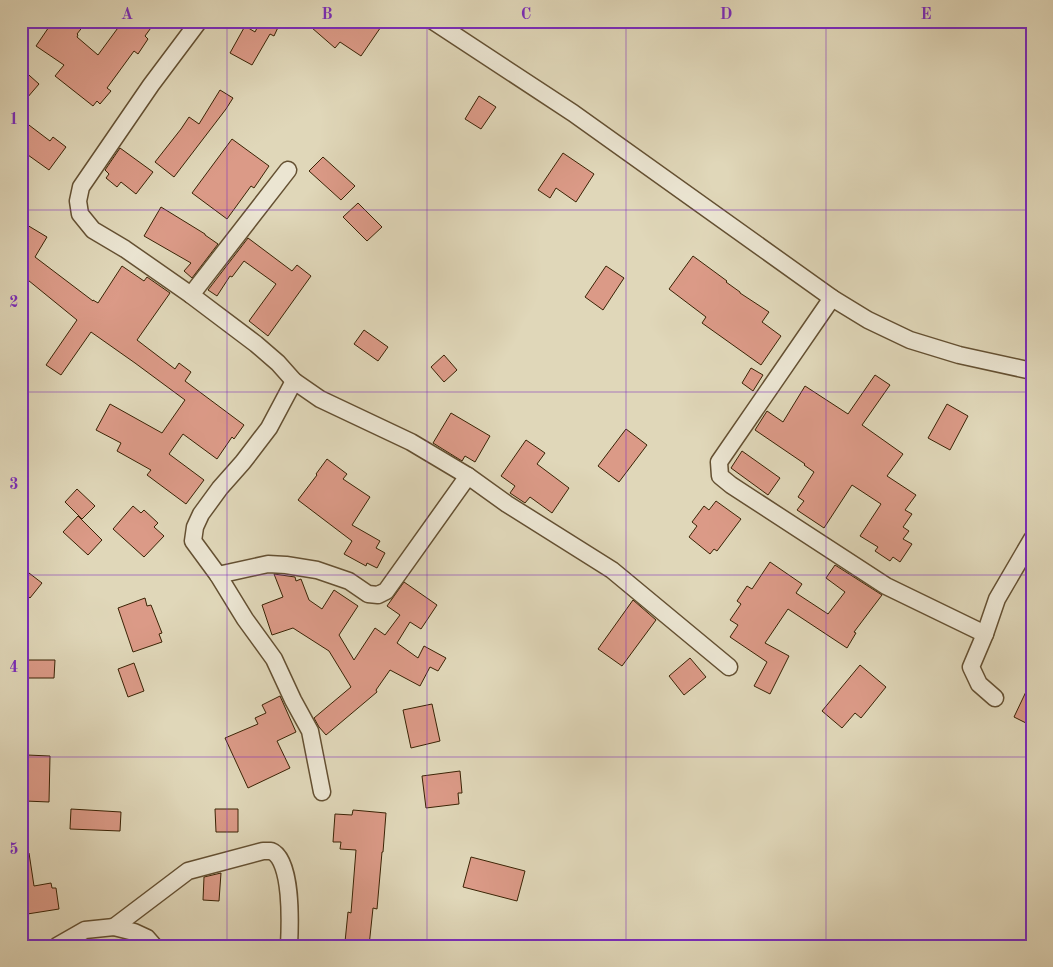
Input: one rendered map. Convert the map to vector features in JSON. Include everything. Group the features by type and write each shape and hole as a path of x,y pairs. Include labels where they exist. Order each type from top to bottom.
{"street":[{"path":"199,21 151,85 81,186 78,201 80,214 93,230 125,249 191,294 256,344 278,363 294,381 320,398 411,442 468,476 507,504 612,570 729,668"},
{"path":"433,21 573,113 832,298 868,320 910,340 959,355 1032,371"},
{"path":"191,294 288,170"},
{"path":"832,298 719,462 720,476 886,586 985,634"},
{"path":"294,381 269,428 201,514 195,527 193,541 274,659 310,731 322,792"},
{"path":"218,576 268,564 286,565 317,570 349,581 368,594 378,595 386,591 468,476"},
{"path":"995,698 979,684 971,667 985,634 996,598 1032,539"},
{"path":"114,927 188,871 263,851 271,851 282,862 288,884 289,946"},
{"path":"57,946 85,930 114,927 134,932 147,938 154,946"}],"building":[{"path":"53,21 87,21 77,34 77,37 98,55 123,21 156,21 145,36 148,39 138,54 134,51 107,88 111,91 100,104 97,101 93,106 55,76 64,65 36,46"},
{"path":"243,21 281,21 274,36 270,34 252,65 230,53 245,26 255,32 257,28"},
{"path":"304,21 352,21 360,27 364,21 385,21 361,56 340,42 335,48"},
{"path":"21,68 39,84 21,105"},
{"path":"220,90 233,98 174,177 155,162 189,117 199,124"},
{"path":"479,96 496,107 481,129 465,119"},
{"path":"21,119 50,141 53,137 66,147 49,170 21,150"},
{"path":"232,139 269,166 254,188 251,186 227,219 192,193"},
{"path":"120,148 153,172 136,194 121,182 117,187 106,178 109,174 105,170"},
{"path":"563,153 594,174 576,202 556,188 550,198 538,190"},
{"path":"323,157 355,186 341,200 309,171"},
{"path":"358,203 382,227 367,241 343,217"},
{"path":"161,207 218,244 192,278 184,271 191,263 144,236"},
{"path":"27,225 47,237 35,257 93,301 98,303 122,266 144,281 147,277 170,293 137,340 175,369 179,363 191,372 185,381 244,425 234,439 232,437 217,459 183,434 169,454 204,480 186,504 147,475 151,470 117,451 121,443 96,430 110,404 162,433 185,400 91,332 61,375 46,365 77,320 23,276 21,279 21,234"},
{"path":"248,238 292,271 297,265 311,276 268,336 249,321 276,284 244,261 232,277 230,276 217,296 208,290"},
{"path":"693,256 740,293 769,312 762,322 781,336 761,365 702,323 706,317 669,289"},
{"path":"606,266 624,278 603,310 585,297"},
{"path":"364,330 388,347 378,361 354,344"},
{"path":"444,355 457,370 444,382 431,367"},
{"path":"751,368 763,375 753,391 742,383"},
{"path":"875,375 890,385 862,425 903,454 887,476 916,495 905,510 912,514 903,527 909,531 903,539 912,544 900,562 893,557 890,561 875,551 878,547 860,536 881,504 852,485 824,528 797,510 804,501 798,497 814,472 755,430 767,411 783,422 805,386 848,414"},
{"path":"947,404 968,416 950,450 928,438"},
{"path":"451,413 490,436 475,462 465,456 462,461 433,443"},
{"path":"626,429 647,445 619,482 598,466"},
{"path":"526,440 545,453 537,464 569,488 552,513 530,497 525,503 510,493 515,486 501,476"},
{"path":"742,451 780,478 768,495 731,468"},
{"path":"327,459 347,474 343,479 370,497 352,525 380,541 376,548 385,553 377,568 367,563 366,566 344,554 352,541 298,500"},
{"path":"77,489 95,506 82,519 65,502"},
{"path":"716,501 741,519 717,551 714,549 710,554 689,537 697,526 692,522 704,506 709,510"},
{"path":"133,506 141,513 144,510 158,523 154,527 164,536 144,557 113,529"},
{"path":"78,516 102,540 88,555 63,532"},
{"path":"770,562 802,584 796,593 828,614 845,592 826,578 835,565 882,595 854,632 856,633 847,648 788,609 765,643 789,656 770,694 754,686 767,662 730,637 738,625 730,620 741,604 737,601 747,586 752,589"},
{"path":"29,573 42,583 30,598 21,590 21,583"},
{"path":"274,574 295,577 296,581 301,579 309,600 322,609 334,590 358,606 339,635 354,660 375,628 385,635 400,615 387,606 404,582 437,605 421,629 410,622 397,643 418,658 424,646 446,658 438,671 430,667 420,686 390,670 376,690 377,692 326,735 314,718 351,687 329,651 293,628 272,635 262,605 283,597"},
{"path":"145,598 147,606 151,605 162,633 159,634 162,642 133,652 118,608"},
{"path":"633,600 656,620 622,666 598,649"},
{"path":"690,658 706,677 684,695 669,676"},
{"path":"22,660 55,660 54,678 22,678"},
{"path":"134,663 144,691 128,697 118,669"},
{"path":"860,665 886,687 861,718 855,713 842,728 822,711"},
{"path":"1032,679 1032,726 1014,717"},
{"path":"280,696 296,732 277,741 290,768 248,788 225,738 258,724 255,718 266,713 262,705"},
{"path":"432,704 440,741 411,748 403,710"},
{"path":"27,755 50,756 49,802 25,801"},
{"path":"460,771 462,793 458,793 459,804 426,808 422,776"},
{"path":"71,809 121,812 120,831 70,829"},
{"path":"215,809 238,809 238,832 216,832"},
{"path":"353,810 386,813 377,909 373,908 369,946 347,946 348,942 345,942 348,912 351,913 356,850 340,849 341,842 333,842 335,814 352,815"},
{"path":"29,853 34,886 51,883 52,888 56,888 59,909 21,915 21,854"},
{"path":"471,857 525,871 517,901 463,887"},
{"path":"221,873 219,901 203,900 204,877"}]}
